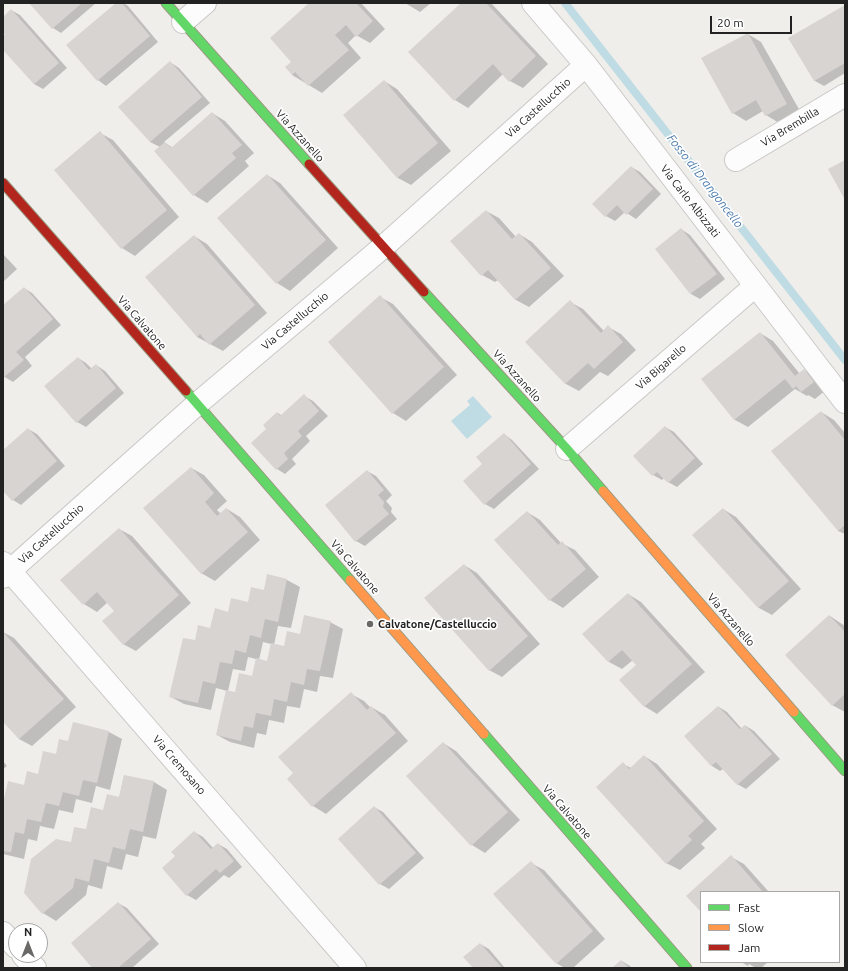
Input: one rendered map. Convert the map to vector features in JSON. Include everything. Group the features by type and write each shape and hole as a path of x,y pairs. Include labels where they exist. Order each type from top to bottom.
{"street":[{"name":"Via Azzanello","path":"166,3 567,449 845,771"},
{"path":"183,22 205,3"},
{"name":"Via Carlo Albizzati","path":"533,3 586,65 845,402"},
{"name":"Via Castellucchio","path":"5,570 383,246 586,65"},
{"name":"Via Brembilla","path":"736,160 845,95"},
{"name":"Via Calvatone","path":"3,183 687,968"},
{"name":"Via Bigarello","path":"567,449 755,286"},
{"name":"Via Cremosano","path":"5,570 355,968"}],"water":[{"path":"473,396 492,417 467,439 451,421 470,405 467,401"}],"building":[{"path":"29,3 82,3 52,29"},
{"path":"116,3 122,3 150,36 97,81 66,45"},
{"path":"309,3 356,3 373,21 356,37 346,25 335,35 349,50 308,86 295,72 292,75 285,67 291,62 270,38"},
{"path":"461,3 486,3 536,56 509,82 493,64 454,101 408,52"},
{"path":"845,5 845,63 814,81 788,38"},
{"path":"11,9 59,63 34,84 3,50 3,36 5,34 3,32 3,17"},
{"path":"748,33 787,104 765,116 756,100 732,114 701,58"},
{"path":"170,61 202,97 150,142 118,107"},
{"path":"384,80 438,143 397,178 343,115"},
{"path":"212,112 242,145 232,153 236,158 193,196 154,151 165,142 171,148"},
{"path":"100,131 167,210 121,249 54,170"},
{"path":"845,160 845,200 828,169"},
{"path":"631,166 653,189 626,215 617,205 605,217 592,204"},
{"path":"267,174 326,240 276,284 217,218"},
{"path":"486,210 512,239 519,233 551,268 515,300 488,270 481,276 450,241"},
{"path":"681,228 717,274 690,294 655,249"},
{"path":"194,235 255,305 209,345 200,334 197,337 145,277"},
{"path":"24,287 53,319 16,352 24,360 3,378 3,305"},
{"path":"380,295 444,367 392,414 328,342"},
{"path":"570,300 601,333 608,325 623,342 594,369 588,363 565,384 525,342"},
{"path":"760,332 795,376 804,369 814,382 801,392 796,386 793,389 785,379 734,420 701,379"},
{"path":"78,357 89,370 96,364 116,388 76,423 44,386"},
{"path":"304,394 319,411 298,431 302,436 284,453 288,459 276,470 251,443 266,429 263,425 277,412 280,416"},
{"path":"821,411 845,440 845,525 838,531 771,451"},
{"path":"665,426 695,458 668,483 657,472 652,476 633,456"},
{"path":"28,428 57,461 12,501 3,491 3,450"},
{"path":"504,433 531,464 484,505 463,481 482,464 476,457"},
{"path":"191,467 214,493 205,502 217,516 226,508 248,532 201,574 143,508"},
{"path":"367,470 384,490 378,495 384,502 383,507 389,514 355,542 325,505"},
{"path":"723,508 789,581 758,608 692,535"},
{"path":"527,511 558,545 562,541 586,569 549,601 494,540"},
{"path":"119,528 179,595 123,645 102,621 114,611 97,592 83,605 60,580"},
{"path":"464,564 528,636 489,671 424,598"},
{"path":"267,574 287,579 278,622 265,619 261,638 250,635 246,653 235,650 232,664 220,662 215,684 203,681 198,703 169,697 183,638 195,640 198,625 210,628 215,608 228,612 231,598 248,602 251,587 264,590"},
{"path":"628,593 692,664 644,707 619,680 636,665 622,650 608,662 582,634"},
{"path":"304,615 331,621 320,671 307,669 304,685 291,682 287,702 274,699 271,716 256,713 253,728 244,726 241,741 216,735 226,690 235,692 239,673 252,676 256,658 267,661 271,643 284,646 287,631 300,634"},
{"path":"829,615 845,632 845,694 832,706 785,655"},
{"path":"3,632 64,699 19,739 3,722"},
{"path":"351,692 367,710 371,706 396,733 312,807 287,779 293,773 278,757"},
{"path":"718,706 740,729 745,725 772,754 737,785 716,762 711,766 684,736"},
{"path":"73,722 109,731 97,783 83,780 79,796 63,792 59,806 46,803 41,822 27,819 24,834 15,832 11,852 3,851 3,803 8,781 24,785 27,771 38,774 43,751 56,754 59,739 68,741"},
{"path":"443,742 508,812 471,846 406,776"},
{"path":"644,755 704,821 688,836 692,840 666,864 596,787 623,762 629,769"},
{"path":"124,775 154,781 143,832 130,829 125,850 113,847 109,863 94,859 89,882 75,878 73,888 42,914 24,893 31,859 56,839 71,842 74,827 86,829 91,807 103,810 107,794 119,797"},
{"path":"374,806 416,853 379,885 338,839"},
{"path":"194,831 211,849 218,843 234,861 220,873 216,869 186,896 162,868 175,856 171,852"},
{"path":"731,855 762,891 700,891 700,911 686,896"},
{"path":"531,861 593,931 556,964 493,894"},
{"path":"118,902 151,939 118,968 92,968 71,943"},
{"path":"480,943 502,968 473,968 463,957"},
{"path":"621,960 629,968 612,968"}],"waterway":[{"name":"Fosso di Drangoncello","path":"565,3 845,360"}],"traffic: fast":[{"path":"166,3 309,164"},
{"path":"424,292 567,449 603,491"},
{"path":"186,391 350,580"},
{"path":"794,712 845,771"},
{"path":"484,734 687,968"}],"traffic: slow":[{"path":"603,491 794,712"},
{"path":"350,580 484,734"}],"traffic: jam":[{"path":"309,164 424,292"},
{"path":"3,183 186,391"}],"place":[{"name":"Calvatone/Castelluccio","path":"370,624"}]}
